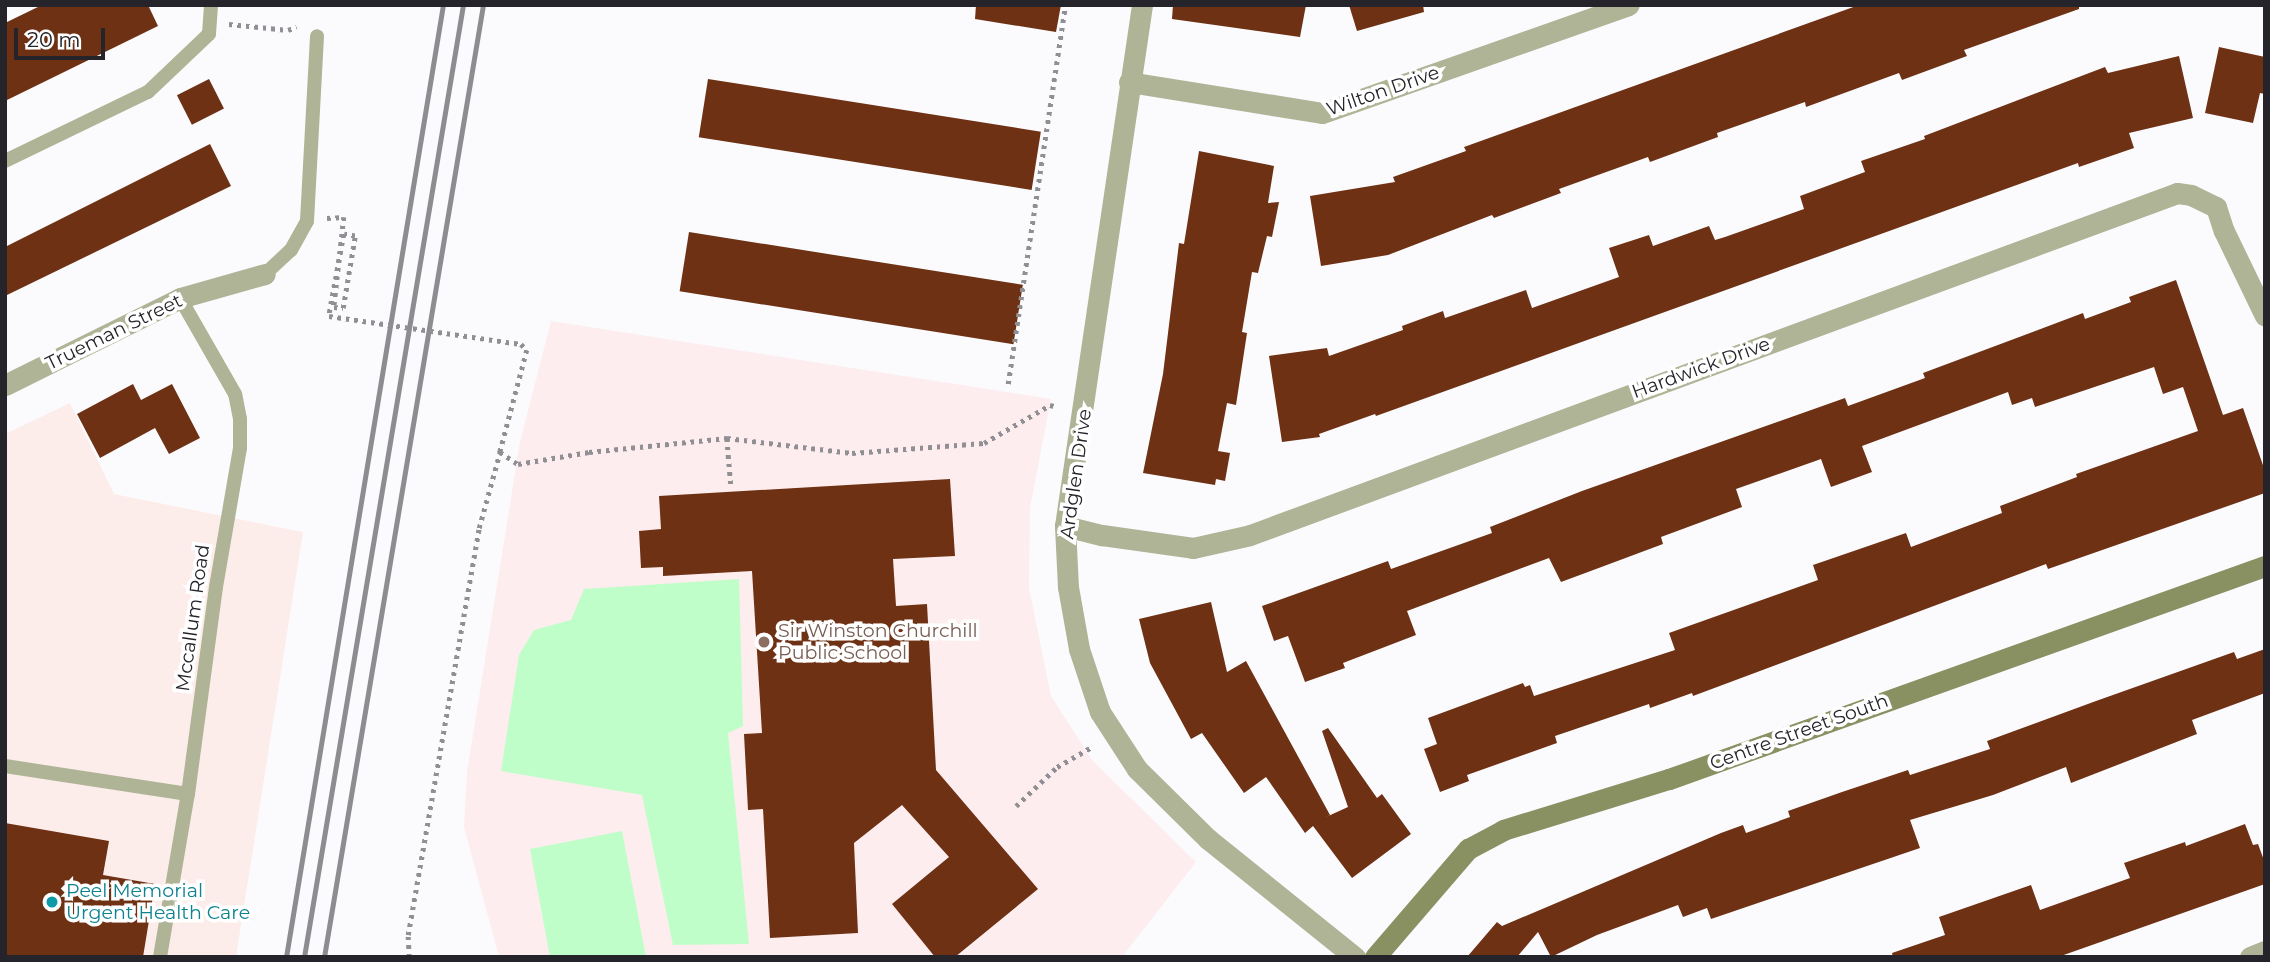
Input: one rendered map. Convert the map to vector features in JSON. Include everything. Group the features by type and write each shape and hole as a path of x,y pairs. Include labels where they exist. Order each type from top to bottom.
{"street":[{"name":"Ardglen Drive","path":"1142,5 1084,413 1065,526 1068,587 1079,649 1100,712 1137,769 1208,839 1355,957"},
{"name":"Wilton Drive","path":"1129,82 1322,113 1629,5"},
{"name":"Hardwick Drive","path":"1065,526 1102,535 1193,548 1250,535 2177,193 2191,195 2216,206 2224,231 2265,316"},
{"name":"Trueman Street","path":"5,385 180,298 265,274"},
{"name":"Centre Street South","path":"1375,957 1468,849 1503,830 1669,779 2265,566"},
{"path":"2250,957 2265,951"}],"lane":[{"path":"5,161 148,92 209,34 211,5"},
{"path":"265,274 291,250 307,221 317,36"},
{"name":"Mccallum Road","path":"160,957 188,794 216,587 240,448 240,418 235,394 180,298"},
{"path":"5,766 188,794"}],"path":[{"path":"1008,384 1065,5"},
{"path":"307,221 344,217 334,307 343,308 355,236 344,234 329,316 521,344 527,350 479,528 408,935 409,957"},
{"path":"500,452 518,464 589,452 727,438 865,452 985,443 1050,405 1084,413"},
{"path":"727,438 732,486"},
{"path":"1016,806 1058,767 1091,747"}],"shaded area":[{"name":"Sir Winston Churchill Public School","path":"551,321 1051,399 1030,508 1029,588 1051,696 1092,760 1196,862 1122,957 499,957 464,827 467,772 520,442"},
{"path":"70,403 114,494 303,532 236,957 5,957 5,434"}],"green space":[{"path":"739,579 743,726 728,733 749,944 673,945 642,795 501,771 519,655 534,630 571,620 584,589"},
{"path":"622,831 646,957 550,957 530,849"}],"building":[{"path":"42,5 148,5 158,26 5,101 5,23"},
{"path":"976,5 1061,5 1056,32 975,19"},
{"path":"1173,5 1306,5 1300,37 1172,19"},
{"path":"1349,5 1423,5 1424,12 1357,31"},
{"path":"1859,5 2079,5 2079,9 1964,50 1967,56 1902,80 1899,73 1806,107 1805,102 1717,133 1718,137 1650,162 1648,157 1559,189 1561,193 1494,218 1492,215 1388,255 1321,266 1310,196 1395,182 1393,177 1466,151 1464,147"},
{"path":"2219,47 2265,57 2265,94 2260,93 2253,123 2205,113"},
{"path":"2179,56 2193,118 2129,133 2134,148 2079,167 2078,163 1376,416 1375,414 1319,434 1320,437 1282,442 1269,356 1327,348 1329,356 1403,330 1402,326 1443,311 1445,318 1526,290 1532,308 1619,277 1609,248 1649,235 1653,246 1709,226 1715,240 1725,237 1804,209 1800,196 1865,172 1861,161 1925,139 1924,136 2105,67 2108,73"},
{"path":"209,79 224,108 192,125 177,95"},
{"path":"708,79 1041,132 1032,190 699,137"},
{"path":"210,144 231,186 5,296 5,247"},
{"path":"1199,151 1274,166 1268,203 1279,202 1272,237 1267,236 1258,273 1252,272 1242,332 1247,333 1236,405 1227,403 1218,451 1230,453 1225,481 1216,479 1215,485 1143,473 1163,374 1179,243 1184,244"},
{"path":"689,232 1023,285 1013,344 680,291"},
{"path":"2176,280 2223,415 2243,408 2265,471 2265,493 2048,569 2046,564 1693,696 1692,693 1650,708 1649,704 1555,736 1557,743 1467,775 1469,781 1440,792 1424,749 1437,744 1428,718 1523,683 1525,687 1530,685 1534,696 1675,650 1669,633 1818,580 1813,565 1906,533 1911,547 2002,513 2000,506 2077,477 2076,474 2198,431 2183,387 2163,394 2154,367 2035,407 2032,398 2012,405 2008,392 1862,446 1872,472 1831,487 1821,459 1736,489 1742,507 1661,537 1663,544 1561,582 1549,558 1407,611 1416,635 1343,663 1345,668 1305,682 1288,636 1274,641 1262,606 1388,561 1391,569 1492,533 1490,527 1582,491 1845,398 1848,406 1925,378 1923,373 2083,313 2085,319 2131,302 2129,297"},
{"path":"133,384 141,400 172,384 200,438 169,454 155,428 100,458 77,414"},
{"path":"950,479 955,556 893,559 896,606 927,604 936,770 1038,889 955,957 935,957 892,904 949,857 902,805 854,843 858,933 770,938 763,809 748,810 744,734 762,733 752,571 663,576 663,567 641,568 639,531 661,529 659,496"},
{"path":"1211,602 1227,672 1246,661 1330,815 1326,817 1348,807 1322,731 1328,728 1377,798 1382,794 1411,834 1352,878 1313,826 1305,833 1266,777 1244,793 1202,733 1191,739 1150,663 1139,619"},
{"path":"2265,649 2265,693 2192,720 2197,734 2071,783 2066,767 1993,795 1910,820 1920,848 1711,919 1707,908 1683,917 1678,905 1597,935 1551,957 1538,932 1517,957 1467,957 1497,922 1502,926 1721,833 1743,825 1746,833 1790,817 1788,811 1842,792 1908,770 1910,775 1990,749 1987,741 2234,652 2237,659"},
{"name":"Peel Memorial Urgent Health Care","path":"5,823 109,841 103,875 155,884 143,957 5,957"},
{"path":"2245,824 2253,845 2258,844 2265,863 2265,884 2058,957 1893,957 1892,953 1945,935 1939,917 2031,885 2040,910 2130,878 2124,863 2185,842 2186,846"}],"railway":[{"path":"286,957 443,5"},
{"path":"304,957 463,5"},
{"path":"324,957 483,5"}],"place":[{"name":"Sir Winston Churchill Public School","path":"764,642"},
{"name":"Peel Memorial Urgent Health Care","path":"52,902"}]}
